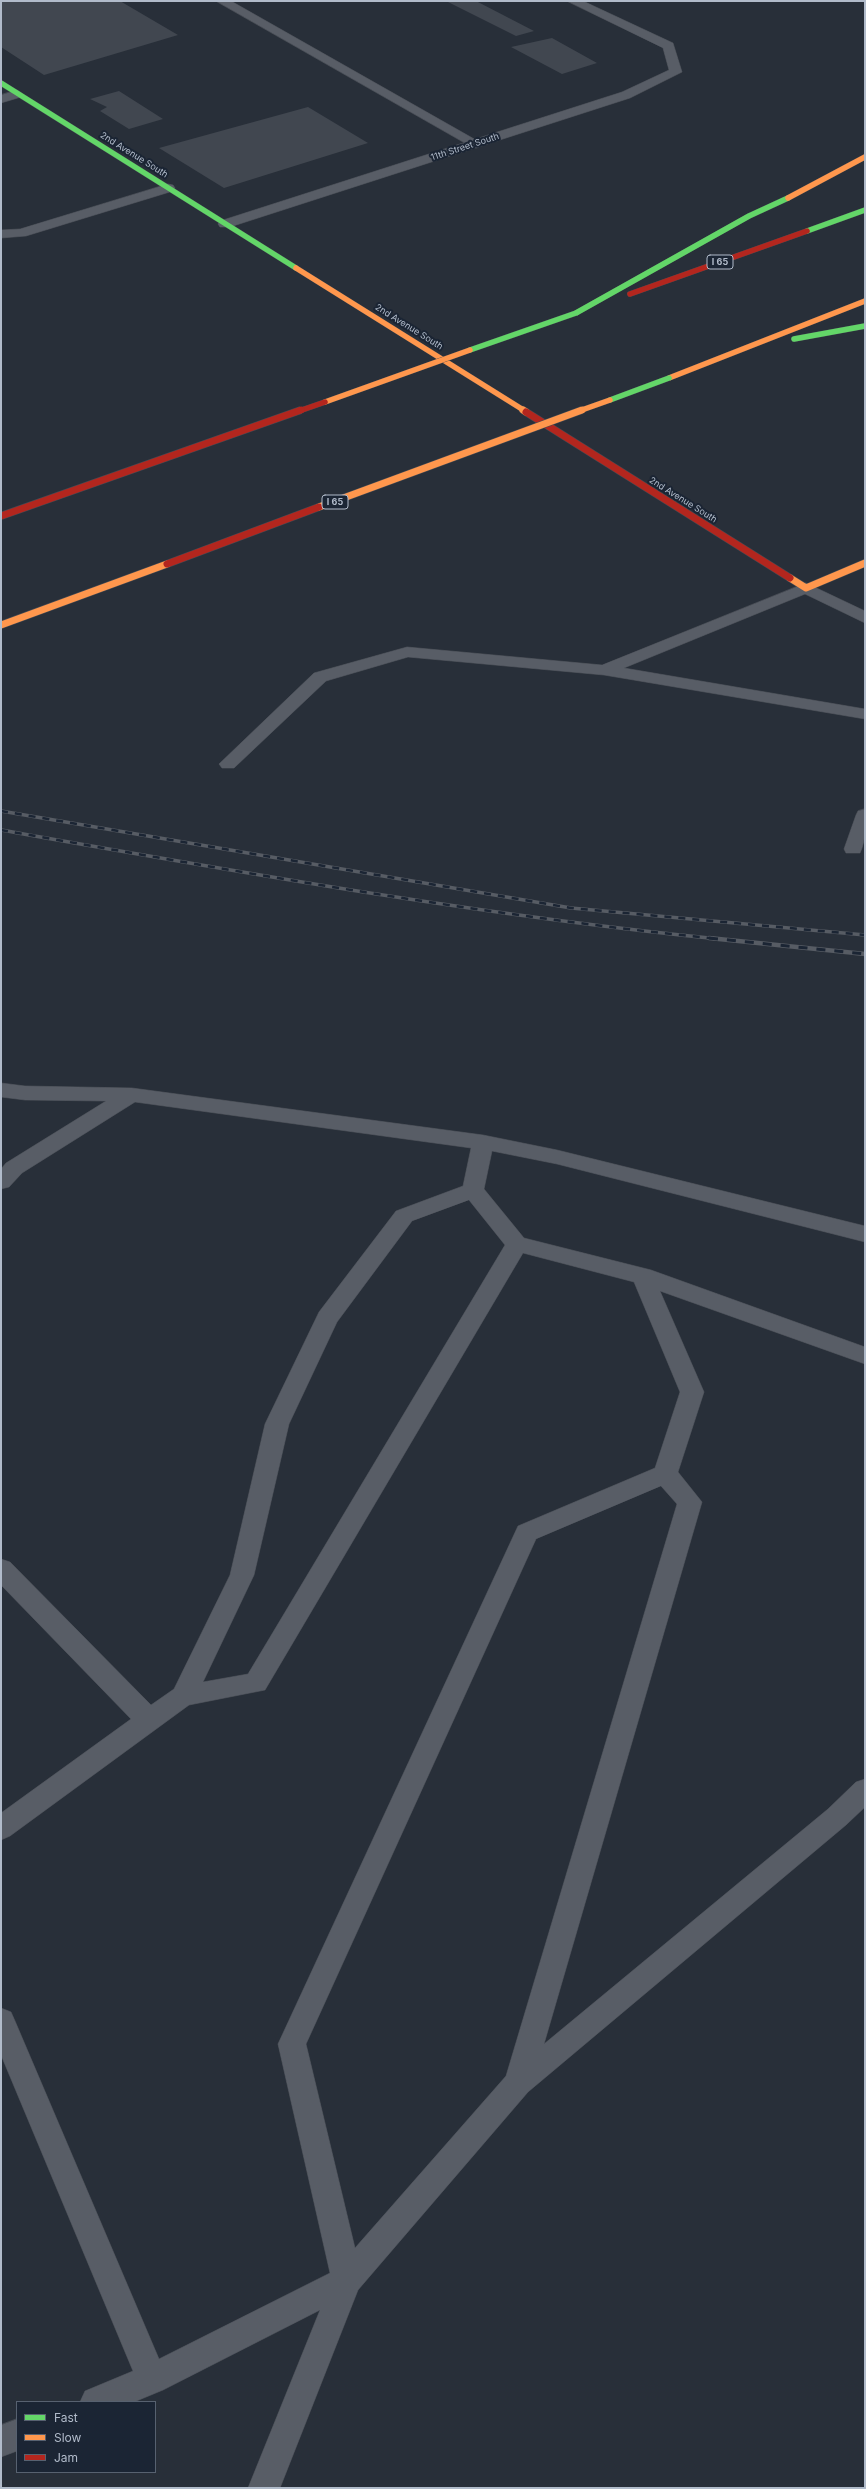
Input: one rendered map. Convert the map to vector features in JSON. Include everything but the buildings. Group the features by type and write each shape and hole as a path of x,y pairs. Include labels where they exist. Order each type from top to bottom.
{"main road":[{"name":"2nd Avenue South","path":"1,83 806,588"},
{"path":"576,313 742,220 813,186 865,157"},
{"name":"I 65","path":"1,516 865,210"},
{"name":"I 65","path":"1,625 669,378 865,301"},
{"path":"738,350 865,326"},
{"path":"806,588 865,563"}],"street":[{"path":"222,1 477,144"},
{"name":"11th Street South","path":"225,224 626,95 676,72 669,46 574,1"},
{"path":"1,99 17,94"},
{"path":"1,234 21,233 168,188"},
{"path":"604,670 806,588 865,618"},
{"path":"228,764 320,677 407,652 604,670 865,714"},
{"path":"853,850 865,815"},
{"path":"1,1090 26,1093 132,1095 483,1142 557,1157 865,1234"},
{"path":"1,1182 14,1168 132,1095"},
{"path":"473,1190 483,1142"},
{"path":"473,1190 517,1244 643,1276 865,1356"},
{"path":"183,1696 242,1575 277,1424 327,1318 404,1216 473,1190"},
{"path":"1,1828 148,1719 183,1696 256,1683 517,1244"},
{"path":"347,2280 292,2044 527,1533 664,1474 692,1392 643,1276"},
{"path":"518,2083 690,1502 664,1474"},
{"path":"1,1569 148,1719"},
{"path":"264,2488 347,2280 518,2083 837,1817 865,1790"},
{"path":"1,2021 152,2379"},
{"path":"98,2401 152,2379 347,2280"},
{"path":"1,2441 16,2435"}],"railway":[{"path":"1,811 571,908 865,935"},
{"path":"1,830 270,877 449,905 539,918 719,939"},
{"path":"709,938 865,954"}],"traffic: fast":[{"path":"1,83 296,268"},
{"path":"576,313 749,216 788,198"},
{"path":"807,231 865,210"},
{"path":"470,350 576,313"},
{"path":"794,339 865,326"},
{"path":"610,400 669,378"}],"traffic: slow":[{"path":"788,198 865,157"},
{"path":"296,268 526,412"},
{"path":"669,378 865,301"},
{"path":"325,402 470,350"},
{"path":"319,507 610,400"},
{"path":"790,578 806,588 865,563"},
{"path":"1,625 167,564"}],"traffic: jam":[{"path":"630,294 807,231"},
{"path":"1,516 325,402"},
{"path":"526,412 790,578"},
{"path":"167,564 319,507"}]}
